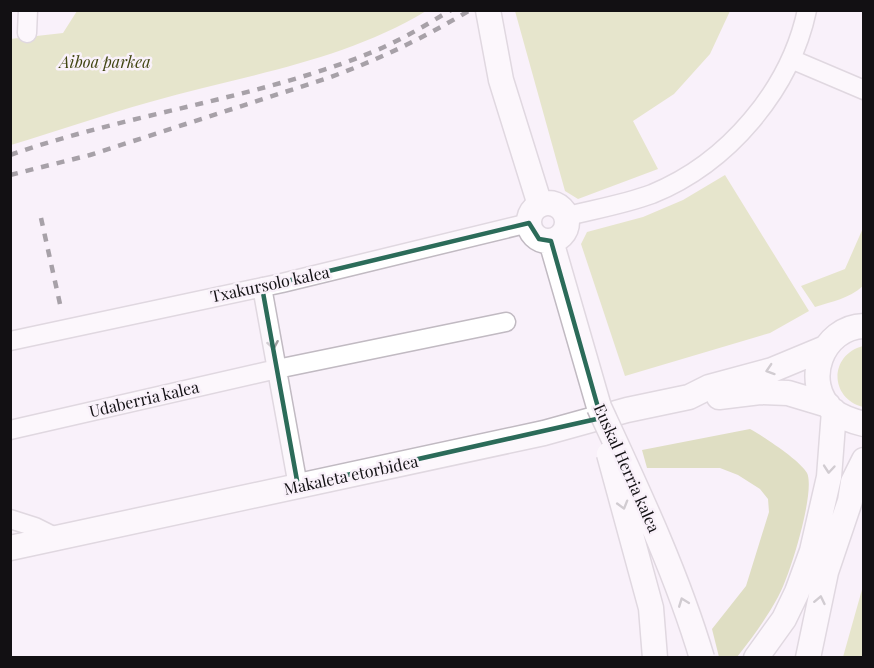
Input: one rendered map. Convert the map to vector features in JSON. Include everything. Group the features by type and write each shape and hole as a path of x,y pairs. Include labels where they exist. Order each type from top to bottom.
{"street":[{"path":"27,33 28,10"},
{"path":"488,10 501,80 535,214 531,229 539,238 551,241 566,230 568,216 560,207 554,204 535,214"},
{"path":"568,216 653,193 694,172 740,134 760,108 791,59 807,10"},
{"path":"791,59 864,90"},
{"name":"Txakursolo kalea","path":"10,341 262,287 535,214"},
{"name":"Euskal Herria kalea","path":"551,241 599,407 635,483 692,624 702,657"},
{"path":"262,287 298,486"},
{"name":"Udaberria kalea","path":"10,430 277,369 506,322"},
{"name":"Makaleta etorbidea","path":"690,397 709,387 772,369 825,348 840,334 862,324"},
{"path":"756,657 784,619 797,592 812,551 829,477 831,408 818,383 817,371 825,348"},
{"name":"Makaleta etorbidea","path":"10,548 544,434 627,410 690,397 712,398 760,392 788,393 831,408 847,420 864,424"},
{"path":"599,407 615,478 651,608 655,657"},
{"path":"808,657 826,572 850,501 853,482 864,460"},
{"path":"850,501 864,480"},
{"path":"10,519 35,527 57,538"}],"highlighted area":[{"path":"529,223 539,239 551,241 601,418 298,486 262,287"}],"green space":[{"path":"515,10 730,11 710,54 674,94 633,121 658,169 578,199 565,191"},
{"name":"Aiboa parkea","path":"77,11 426,11 361,43 327,55 132,107 11,145 10,39 63,33"},
{"path":"725,175 809,311 770,333 625,376 581,244 587,232 643,217 683,200"},
{"path":"863,228 863,286 846,297 815,307 801,286 845,269"},
{"path":"864,346 863,407 844,395 839,386 838,376 839,367 844,358 852,351"},
{"path":"750,429 781,449 803,468 807,473 809,483 808,497 794,555 778,597 759,628 737,657 719,657 712,629 746,586 769,512 768,499 760,489 738,475 720,468 647,468 642,450"},
{"path":"863,586 863,657 843,657"}],"railway":[{"path":"10,155 55,140 240,94 331,68 385,47 451,10"},
{"path":"10,175 90,155 325,79 399,48 470,10"},
{"path":"41,218 60,304"}]}
